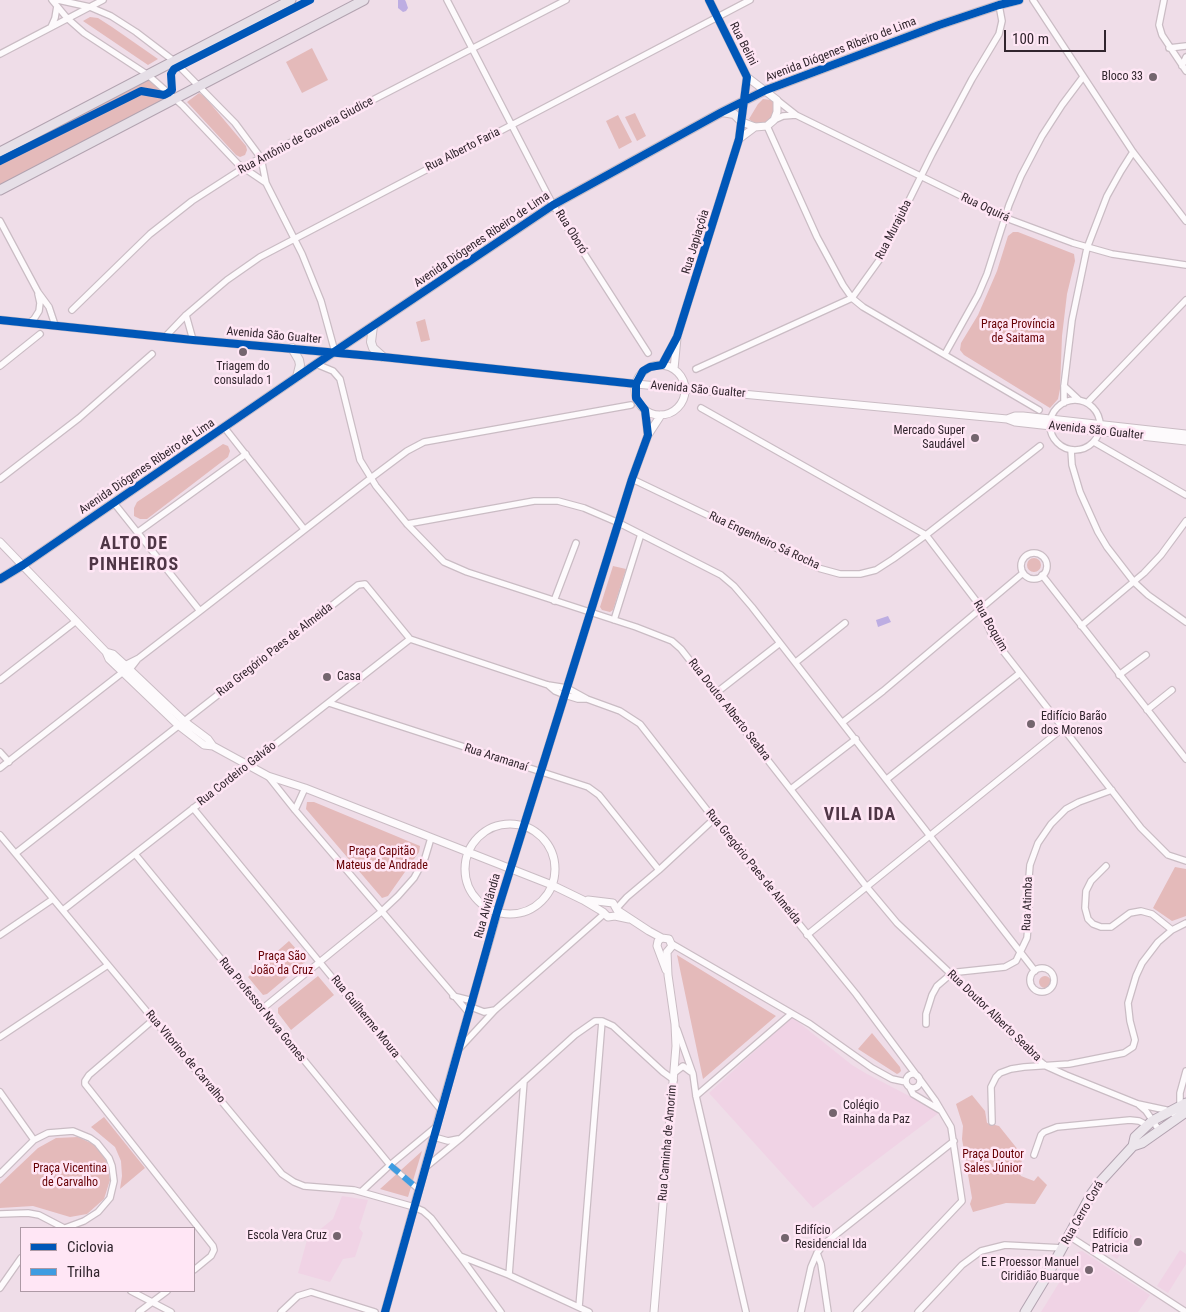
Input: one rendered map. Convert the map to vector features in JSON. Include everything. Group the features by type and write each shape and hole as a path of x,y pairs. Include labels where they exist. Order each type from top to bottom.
{"highway":[{"path":"0,152 291,0"},
{"path":"0,190 364,0"}],"main road":[{"name":"Avenida Diógenes Ribeiro de Lima","path":"0,579 23,566 316,364 553,205 745,99 792,79 939,25 1019,0"},
{"path":"722,112 734,114 742,122"},
{"path":"373,326 371,342 373,348 383,357"},
{"path":"292,348 300,365 298,377"},
{"name":"Rua Cerro Corá","path":"1133,1146 1135,1137 1150,1123 1169,1111 1184,1109"},
{"name":"Rua Cerro Corá","path":"1025,1312 1063,1248 1092,1193 1133,1146 1142,1143 1184,1109"},
{"path":"1150,1123 1157,1132"}],"street":[{"path":"52,0 57,3 68,18 84,33 148,75 175,98 238,164 266,183"},
{"path":"0,54 102,0"},
{"name":"Rua Oboró","path":"447,0 553,205 648,353"},
{"name":"Rua Antônio de Gouveia Giudice","path":"72,310 150,234 192,201 244,168 566,0"},
{"name":"Rua Belini","path":"709,0 747,76 766,90"},
{"name":"Rua Alberto Faria","path":"165,337 186,315 227,280 260,257 750,0"},
{"path":"1033,0 1133,152 1186,221"},
{"path":"1164,0 1159,25 1162,36 1184,68"},
{"path":"57,3 90,6 111,16 136,32 174,61 200,85 235,123 261,158 266,183 321,301 335,352"},
{"path":"51,27 55,18 57,3"},
{"name":"Rua Murajuba","path":"852,298 880,259 932,154 972,79 999,34 1002,21 999,5"},
{"path":"1170,48 1186,46"},
{"path":"1184,68 1186,57"},
{"name":"Rua Belini","path":"745,99 747,76"},
{"path":"945,354 988,274 1009,205 1021,176 1042,136 1083,77"},
{"path":"766,90 777,100 774,120"},
{"path":"745,99 742,122 755,127 767,126 783,116 796,115"},
{"name":"Rua Oquirá","path":"777,100 796,115 1006,218 1087,248 1112,254 1186,265"},
{"name":"Rua Japiaçóia","path":"662,365 677,337 739,139 742,122"},
{"path":"767,126 817,237 852,298 863,307 1039,410"},
{"path":"739,139 755,127"},
{"path":"1064,403 1064,386 1072,320 1087,248 1107,196 1120,171 1133,152"},
{"path":"0,221 48,307 55,325"},
{"path":"29,323 39,311 38,292"},
{"path":"696,368 852,298"},
{"path":"1087,403 1186,300"},
{"path":"186,315 193,340"},
{"name":"Avenida São Gualter","path":"0,320 193,340 335,352 685,389 1007,419 1015,422 1186,434"},
{"path":"0,366 40,334"},
{"name":"Rua Japiaçóia","path":"674,369 677,337"},
{"path":"0,479 79,418 152,354"},
{"name":"Rua Doutor Alberto Seabra","path":"316,364 328,368 340,379 360,460 371,478 384,498 433,552 452,567 672,640 897,923 1011,1035 1046,1066 1138,1104 1169,1111"},
{"path":"662,365 674,369 683,380 685,389 682,402 673,411 661,415 652,414 645,410 636,398 636,384 643,371 650,367 662,365"},
{"path":"1064,386 1097,412 1100,428 1094,442 1084,449 1071,450 1062,447 1055,440 1050,423 1056,408 1072,400 1080,400"},
{"path":"0,768 138,658 408,451 424,442 631,405"},
{"name":"Rua Boquim","path":"701,408 926,536 981,610 992,635 1141,828 1168,855 1186,861"},
{"path":"645,410 648,435"},
{"path":"590,612 648,435 661,415"},
{"path":"224,427 304,530"},
{"name":"Avenida São Gualter","path":"1100,428 1186,441"},
{"path":"1094,442 1186,495"},
{"name":"Rua Engenheiro Sá Rocha","path":"632,480 818,568 840,574 860,574 876,570 926,536 1040,446"},
{"path":"1071,450 1072,465 1080,492 1098,532 1116,560 1134,582 1148,595 1186,622"},
{"path":"138,532 246,454"},
{"path":"407,524 546,500 569,503 619,522 721,575 739,592 796,662 1035,971"},
{"path":"114,503 200,611"},
{"path":"1081,626 1134,582 1161,555 1186,521"},
{"path":"614,620 642,534"},
{"path":"0,542 106,652 109,659 126,669 181,723 208,739 213,746 268,776 305,788 552,885 630,919 659,940 669,939 670,949"},
{"path":"554,600 576,543"},
{"path":"1033,553 1042,555 1045,559 1046,568 1042,576 1034,578 1023,573 1021,564 1025,556 1033,553"},
{"path":"843,722 884,691 1023,573"},
{"path":"1042,576 1184,756"},
{"name":"Rua Gregório Paes de Almeida","path":"16,853 358,585 365,584 369,587 410,639 620,711 640,724 714,819 856,994 948,1120 954,1141 962,1201 857,1312"},
{"name":"Rua Alvilândia","path":"385,1312 497,912 590,612"},
{"path":"0,680 76,621"},
{"path":"796,662 845,623"},
{"name":"Rua Cordeiro Galvão","path":"63,910 410,639"},
{"path":"716,693 780,643"},
{"path":"1119,675 1146,655"},
{"path":"887,779 1020,673"},
{"path":"1147,710 1172,690"},
{"name":"Rua Aramanaí","path":"329,703 588,787 600,795 659,870"},
{"path":"807,935 1062,728"},
{"path":"791,789 856,739"},
{"path":"1184,756 1186,747"},
{"path":"0,752 8,762"},
{"path":"268,776 294,810 453,996 471,1007 484,1012 496,1010"},
{"path":"294,810 305,788"},
{"name":"Rua Atimba","path":"1021,953 1028,929 1030,864 1038,843 1051,824 1066,810 1079,802 1112,790"},
{"name":"Rua Guilherme Moura","path":"194,808 441,1110"},
{"path":"458,1051 496,1010 659,870 714,819"},
{"path":"511,824 524,826 540,835 551,850 555,867 552,885 543,899 530,910 514,914 497,912 482,905 471,893 466,877 468,852 485,831 497,826 511,824"},
{"name":"Rua Vitorino de Carvalho","path":"0,835 282,1174 304,1186 362,1191 423,1211 431,1218 501,1312"},
{"path":"262,1009 381,912 414,878 425,858 431,838"},
{"name":"Rua Professor Nova Gomes","path":"135,854 390,1165"},
{"path":"1106,866 1091,881 1086,891 1085,908 1088,919 1092,924 1101,928 1111,927 1130,913 1141,911 1152,914 1172,930"},
{"path":"0,935 53,899"},
{"path":"992,1122 990,1092 996,1077 1000,1073 1011,1069 1069,1064 1124,1053 1133,1047 1135,1040 1128,1003 1131,988 1142,963 1158,942 1172,930 1186,923"},
{"name":"Rua Caminha de Amorim","path":"654,1312 675,1064 675,1024 668,975 659,950 659,940"},
{"path":"659,950 662,952 670,949 689,954 810,1024 892,1080 908,1079 915,1075 918,1077 918,1086 910,1088 913,1094 941,1110"},
{"name":"Rua Caminha de Amorim","path":"668,975 670,949"},
{"path":"926,1024 926,1014 932,995 937,986 951,974 1005,967 1016,961 1021,953"},
{"path":"0,1038 108,965"},
{"path":"1042,969 1050,972 1053,980 1050,989 1042,992 1033,989 1030,980 1035,971 1042,969"},
{"path":"453,996 471,1007"},
{"path":"696,1096 791,1014"},
{"path":"153,1020 90,1074 85,1081 86,1087 213,1246 212,1256 195,1269"},
{"path":"426,1167 585,1027 595,1021 602,1021 621,1032 663,1072 674,1076 683,1066 693,1074"},
{"path":"579,1307 602,1021"},
{"path":"675,1024 693,1074 696,1096 746,1312"},
{"name":"Rua Gregório Paes de Almeida","path":"902,1057 910,1088"},
{"path":"663,1072 675,1064"},
{"path":"1184,1109 1180,1093 1186,1071"},
{"path":"509,1275 524,1081"},
{"path":"0,1092 34,1140"},
{"name":"Rua Doutor Alberto Seabra","path":"1138,1104 1146,1111 1150,1123"},
{"path":"1034,1155 1041,1135 1057,1127 1130,1120 1150,1123"},
{"path":"362,1191 437,1126"},
{"path":"0,1174 34,1140 48,1133 73,1131 97,1143 109,1158 112,1166 114,1181 110,1198 104,1206 84,1221 67,1227"},
{"path":"434,1136 448,1141 460,1139"},
{"path":"801,1312 811,1267 817,1253 830,1238 954,1141"},
{"path":"390,1165 419,1190"},
{"path":"0,1214 28,1213 39,1215 62,1227"},
{"path":"1069,1236 1186,1312"},
{"path":"918,1312 962,1265 981,1251 1005,1245 1063,1248"},
{"path":"817,1253 821,1264 828,1312"},
{"path":"460,1256 509,1275 590,1312"},
{"path":"0,1288 20,1259"},
{"path":"133,1292 171,1312"},
{"path":"139,1312 166,1292"},
{"path":"281,1312 298,1296 311,1292 376,1312"}],"shaded area":[{"path":"398,0 405,0 408,8 406,11 403,12 398,8"},
{"path":"888,616 891,622 878,627 876,620"},
{"name":"Colégio Rainha da Paz","path":"792,1017 852,1065 940,1112 813,1208 709,1093"},
{"name":"Escola Vera Cruz","path":"342,1196 368,1200 359,1228 363,1233 355,1257 343,1259 330,1282 298,1273 307,1240 333,1219"},
{"path":"1123,1230 1132,1236 1117,1259 1108,1253"},
{"path":"1180,1250 1186,1254 1186,1264 1168,1293 1157,1286"},
{"name":"E.E Proessor Manuel Ciridião Buarque","path":"1082,1251 1150,1295 1138,1312 1041,1312 1078,1252"}],"green space":[{"path":"90,17 98,18 158,59 148,65 83,21"},
{"path":"312,48 328,80 302,93 286,62"},
{"path":"149,80 169,97 0,186 0,157"},
{"path":"199,93 204,96 246,146 245,155 240,157 236,155 187,102"},
{"path":"763,99 771,100 775,103 774,115 768,123 755,124 749,119"},
{"path":"635,113 646,136 637,141 625,117"},
{"path":"618,115 632,142 619,149 606,121"},
{"name":"Praça Província de Saitama","path":"1013,232 1018,232 1074,254 1075,261 1067,294 1062,336 1060,389 1058,399 1050,408 964,355 960,350 961,343 978,315 997,271 1008,236"},
{"path":"425,319 430,340 421,342 416,322"},
{"path":"223,444 228,446 230,451 228,457 147,519 140,519 134,516 134,508 137,502"},
{"path":"1031,558 1037,558 1041,565 1037,572 1031,572 1027,568 1027,562"},
{"path":"613,566 626,569 613,610 610,612 602,610 600,607"},
{"name":"Praça Capitão Mateus de Andrade","path":"307,802 314,802 420,846 419,852 388,896 382,898 306,809"},
{"path":"1175,867 1186,869 1186,916 1172,921 1153,908"},
{"name":"Praça São João da Cruz","path":"289,941 305,959 305,962 267,994 263,995 248,977"},
{"path":"677,955 776,1016 703,1079"},
{"name":"Praça São João da Cruz","path":"318,976 334,995 291,1030 278,1013 278,1008"},
{"path":"1043,976 1047,976 1051,982 1047,988 1043,988 1039,984 1039,980"},
{"path":"872,1033 900,1067 901,1071 899,1073 897,1074 858,1049"},
{"name":"Praça Doutor Sales Júnior","path":"972,1095 985,1111 987,1123 999,1126 1023,1156 1019,1172 1021,1176 1034,1181 1038,1176 1047,1185 1035,1204 1006,1203 973,1212 970,1204 972,1198 962,1139 963,1126 956,1104"},
{"name":"Praça Vicentina de Carvalho","path":"104,1117 145,1168 120,1189 122,1176 121,1161 115,1147 91,1127"},
{"name":"Praça Vicentina de Carvalho","path":"78,1137 95,1145 106,1160 110,1180 104,1199 87,1214 70,1217 33,1206 0,1208 0,1184 38,1148 56,1138"},
{"path":"422,1151 408,1197 380,1189"}],"marked path":[{"path":"390,1165 419,1190"}],"cycle path":[{"path":"0,161 141,91 164,95 168,93 172,90 171,74 174,69 310,0"},
{"path":"385,1312 497,912 632,479 648,435 645,410 636,398 636,384 643,371 650,367 662,365 677,337 739,139 747,77 709,0"},
{"path":"0,579 553,205 722,112 766,90 939,25 1019,0"},
{"path":"0,320 383,357 636,384"}],"place":[{"name":"Bloco 33","path":"1153,77"},
{"name":"Triagem do consulado 1","path":"243,352"},
{"name":"Mercado Super Saudável","path":"975,438"},
{"name":"Casa","path":"327,677"},
{"name":"Edifício Barão dos Morenos","path":"1031,724"},
{"name":"Colégio Rainha da Paz","path":"833,1113"},
{"name":"Escola Vera Cruz","path":"337,1236"},
{"name":"Edifício Residencial Ida","path":"785,1238"},
{"name":"Edifício Patricia","path":"1138,1242"},
{"name":"E.E Proessor Manuel Ciridião Buarque","path":"1089,1270"}],"district":[{"name":"ALTO DE PINHEIROS","path":"134,554"},
{"name":"VILA IDA","path":"860,815"}]}
